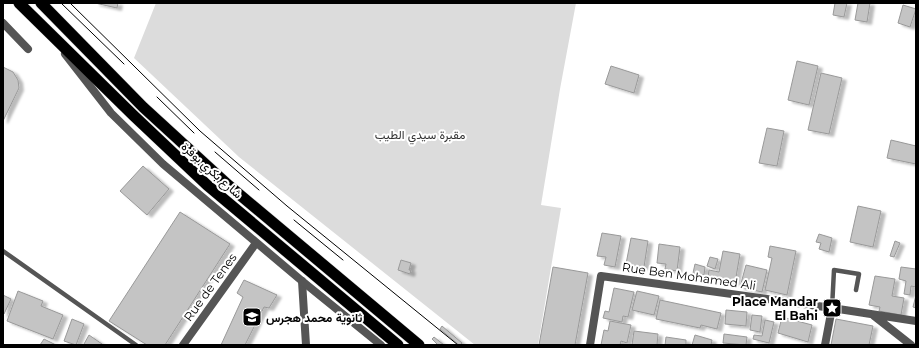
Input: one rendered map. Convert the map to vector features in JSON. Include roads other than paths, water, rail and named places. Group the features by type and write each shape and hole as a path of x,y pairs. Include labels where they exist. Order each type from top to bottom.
{"highway":[{"name":"شارع بكري بوقرة","path":"19,3 138,120 207,185 398,345"},
{"name":"شارع بكري بوقرة","path":"41,3 143,107 226,184 419,345"}],"street":[{"path":"3,23 28,49"},
{"path":"46,30 111,113 163,164 256,243 381,345"},
{"name":"Rue de Tenes","path":"183,345 256,243"},
{"name":"Rue Ben Mohamed Ali","path":"590,345 601,276 916,321"},
{"path":"302,281 306,345"},
{"path":"825,345 832,308"},
{"path":"873,314 911,345"}],"lane":[{"path":"3,251 136,345"},
{"path":"832,308 834,270 859,274 856,290"}],"tram line":[{"path":"61,3 124,64"},
{"path":"70,3 200,131 287,206 458,345"},
{"path":"157,97 194,133"},
{"path":"215,152 259,190"},
{"path":"294,220 343,260"}],"place":[{"name":"Place Mandar El Bahi","path":"832,308"},
{"name":"ثانوية محمد هجرس","path":"252,317"}],"park label":[{"name":"مقبرة سيدي الطيب","path":"420,134"}]}
